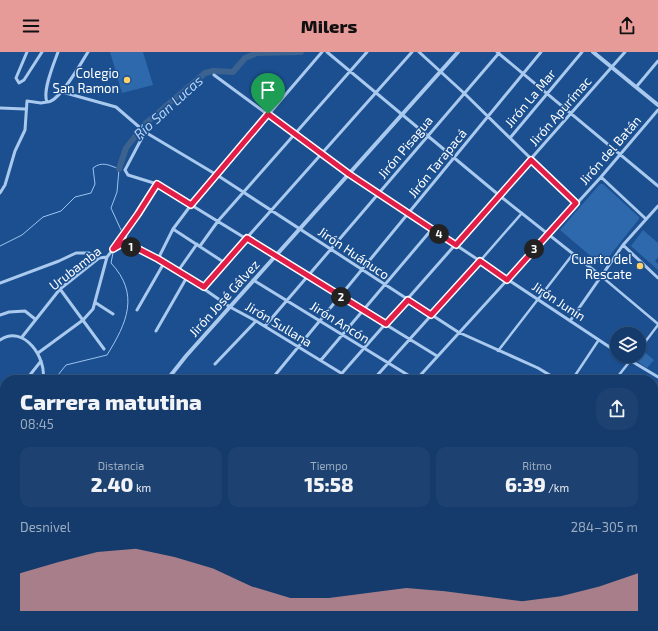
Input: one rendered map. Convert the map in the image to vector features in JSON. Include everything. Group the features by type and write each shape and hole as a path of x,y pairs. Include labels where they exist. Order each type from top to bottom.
{"street":[{"path":"28,52 16,78 18,83 21,82 42,52"},
{"path":"47,102 46,98 49,79 58,52"},
{"path":"0,193 5,186 15,151 25,130 25,109 27,101 30,100 41,103 54,100 62,92 88,52"},
{"path":"158,259 173,229 191,205 322,52"},
{"path":"327,52 377,92 500,196 601,276 658,324 646,340"},
{"path":"178,271 218,221 367,52"},
{"path":"204,287 412,52"},
{"path":"419,52 465,94 576,203"},
{"name":"Jirón José Gálvez","path":"171,375 253,280 458,52"},
{"name":"Jirón Tarapacá","path":"275,375 297,346 541,52"},
{"name":"Jirón La Mar","path":"510,138 582,52"},
{"path":"593,52 637,86 658,105"},
{"name":"Jirón Apurímac","path":"342,373 500,196 625,52"},
{"path":"498,53 658,186"},
{"name":"Jirón Pisagua","path":"265,326 428,135 465,94 498,53"},
{"path":"637,86 658,61"},
{"name":"Jirón Junín","path":"214,75 296,134 321,155 610,348"},
{"name":"Jirón Huánuco","path":"62,92 116,107 144,132 217,174 361,270 458,332 538,368 550,375"},
{"path":"0,108 25,109"},
{"name":"Jirón del Batán","path":"420,375 601,177 658,110"},
{"path":"144,132 125,170 130,177 157,184 437,356"},
{"path":"601,177 646,219"},
{"name":"Urubamba","path":"22,337 60,290 99,258 107,257 126,233 157,184"},
{"path":"570,321 601,276 658,206"},
{"path":"377,375 523,213"},
{"path":"173,229 226,263"},
{"path":"321,360 362,309 432,229"},
{"path":"113,249 125,242 126,233"},
{"name":"Jirón Sullana","path":"125,242 178,271 204,287 230,307 256,320 342,373"},
{"path":"624,246 658,278"},
{"path":"0,283 59,262 76,253 89,253 99,258"},
{"path":"498,351 573,254"},
{"path":"38,353 84,320 93,309 96,303 107,257"},
{"path":"137,310 164,263"},
{"path":"156,331 187,277"},
{"name":"Jirón Ancón","path":"253,280 408,375"},
{"path":"60,290 84,320 104,349"},
{"path":"96,303 113,314"},
{"path":"0,315 9,312 26,311 36,319"},
{"path":"215,364 256,320"},
{"path":"0,340 8,335 22,337 38,353 44,371 43,375"},
{"path":"575,375 598,341"},
{"path":"30,375 41,361"},
{"path":"619,375 628,363"},
{"path":"634,363 654,375"}],"shaded area":[{"path":"110,52 143,52 153,85 122,93"},
{"path":"600,184 603,184 639,217 639,219 604,263 600,264 560,230"},
{"path":"643,230 658,243 658,257 655,261 658,264 658,270 631,246"},
{"path":"646,353 654,360 647,368 640,363 646,363"}],"waterway":[{"name":"Río San Lucas","path":"119,169 126,148 145,124 205,73 213,71 233,72 245,58 257,53 301,52"},
{"path":"0,246 22,235 43,217 61,211 75,197 91,193 95,184 93,168 103,164 119,169 117,192 111,208 121,230"},
{"path":"58,375 66,365 107,355 120,331 125,320 128,297 120,275 111,263 113,253 119,249"}],"place":[{"name":"Colegio San Ramon","path":"127,80"},
{"name":"Cuarto del Rescate","path":"640,266"}],"route":[{"path":"268,114 296,134 321,155 456,245 531,160 576,203 508,277 507,280 480,261 431,315 408,300 386,324 247,238 204,287 158,259 133,248 125,242 113,249 126,233 157,184 191,205 268,114"}]}
